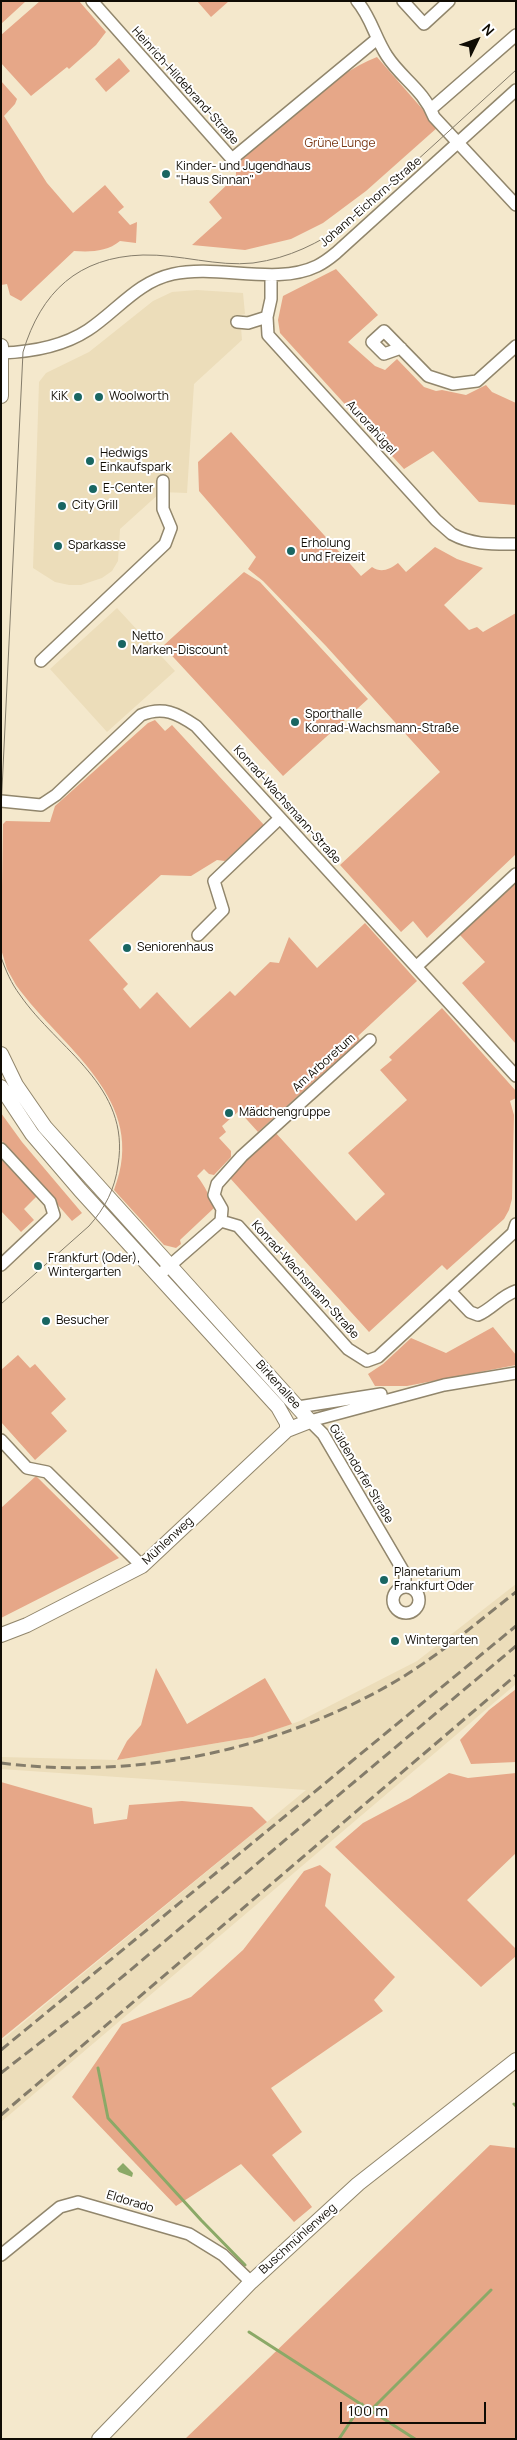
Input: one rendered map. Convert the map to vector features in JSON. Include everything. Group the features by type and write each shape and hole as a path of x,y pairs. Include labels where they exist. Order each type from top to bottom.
{"street":[{"name":"Heinrich-Hildebrand-Straße","path":"92,1 232,159 377,39"},
{"path":"356,1 366,12 387,57 429,102 434,117 516,205"},
{"path":"403,1 424,24 449,1"},
{"path":"431,108 516,35"},
{"name":"Johann-Eichorn-Straße","path":"2,351 38,350 88,331 142,286 159,278 192,272 271,275 317,266 336,253 516,90"},
{"name":"Aurorahügel","path":"271,275 271,299 267,317 268,335 406,487 452,534 462,540 482,544 516,544"},
{"path":"238,322 248,323 267,317"},
{"path":"401,348 428,376 454,384 477,381 516,346"},
{"path":"1,396 2,351"},
{"path":"41,661 165,544 171,528 163,509 163,481"},
{"name":"Konrad-Wachsmann-Straße","path":"1,801 41,805 56,796 141,715 154,710 176,712 196,726 516,1076"},
{"path":"198,935 223,910 214,881 279,819"},
{"path":"417,966 516,874"},
{"name":"Am Arboretum","path":"220,1221 222,1209 214,1195 217,1184 242,1156 370,1040"},
{"name":"Birkenallee","path":"1,1054 16,1085 45,1127 310,1421 287,1430 287,1423 278,1408 32,1134 1,1088"},
{"path":"1,1148 50,1202 54,1216 1,1265"},
{"path":"158,1276 220,1221"},
{"name":"Konrad-Wachsmann-Straße","path":"220,1221 238,1226 348,1350 367,1361 378,1357 450,1291 513,1233 516,1224"},
{"path":"450,1291 470,1312 478,1315 485,1312 506,1294 516,1291"},
{"name":"Güldendorfer Straße","path":"298,1406 516,1373"},
{"name":"Güldendorfer Straße","path":"406,1586 405,1574 323,1434 310,1421 444,1384"},
{"name":"Mühlenweg","path":"1,1635 27,1625 142,1566 287,1430"},
{"path":"1,1440 27,1468 47,1472 142,1566"},
{"name":"Buschmühlenweg","path":"99,2439 251,2282 358,2184 516,2060"},
{"name":"Eldorado","path":"1,2255 60,2208 78,2202 189,2234 223,2255 251,2282"}],"shaded area":[{"path":"197,290 243,293 245,314 240,315 242,340 194,384 187,493 161,492 120,529 118,561 112,571 102,578 81,585 55,582 33,568 39,382 46,373 89,352 153,301 172,292"},
{"path":"117,608 175,671 107,732 50,669"},
{"path":"516,1584 516,1684 1,2122 1,2041 306,1790 1,1769 1,1757 117,1760 253,1737 300,1721 417,1661"},
{"path":"123,2163 133,2173 132,2177 119,2172 117,2169"}],"green space":[{"path":"1,1 26,1 1,24"},
{"path":"40,1 79,1 106,32 96,45 69,69 67,67 31,96 1,63 1,35"},
{"path":"197,1 229,1 211,17"},
{"name":"Grüne Lunge","path":"377,57 438,127 366,191 323,223 291,239 245,250 192,245 222,218 209,202 236,176 236,165 322,90 359,65"},
{"path":"119,58 130,71 106,92 95,79"},
{"path":"1,81 17,99 4,116 47,183 73,213 105,185 124,207 118,212 130,225 137,222 136,243 120,241 104,249 74,251 21,301 10,295 7,284 1,285"},
{"path":"336,269 378,315 348,342 375,366 385,370 397,359 424,387 436,391 442,390 466,395 486,385 492,392 516,403 516,505 479,502 433,451 404,469 280,333 278,320 283,296"},
{"path":"231,432 361,576 372,567 385,570 398,563 406,572 435,547 457,559 483,568 444,605 469,630 477,627 483,632 516,613 516,854 427,938 413,921 401,932 340,865 440,772 326,646 263,581 248,569 256,557 199,491 198,462"},
{"path":"244,572 260,582 368,699 283,776 163,646"},
{"path":"155,720 165,731 172,725 264,825 225,861 217,860 191,876 161,875 89,940 128,984 123,989 140,1009 157,992 190,1028 230,991 235,996 270,962 279,963 289,937 317,968 365,923 417,981 358,1036 360,1040 258,1132 239,1111 222,1126 226,1132 219,1138 231,1151 231,1157 214,1175 209,1174 204,1169 197,1176 214,1208 180,1240 181,1244 176,1248 164,1245 114,1190 122,1158 120,1129 111,1102 96,1077 16,985 7,969 1,949 3,824 6,821 50,822 55,806 148,723"},
{"path":"516,883 516,1044 462,983 485,962 460,935"},
{"path":"442,1008 516,1091 516,1098 510,1101 514,1115 512,1199 504,1219 447,1270 442,1265 369,1332 229,1177 274,1131 356,1221 385,1194 348,1153 407,1100 380,1070 392,1060 389,1057"},
{"path":"1,1113 22,1142 82,1213 72,1221 1,1140"},
{"path":"1,1157 37,1196 24,1209 34,1220 21,1232 1,1211"},
{"path":"493,1327 516,1355 516,1365 407,1386 375,1386 368,1374 383,1364 411,1338 446,1353"},
{"path":"18,1355 30,1368 35,1364 66,1399 51,1413 67,1431 35,1460 1,1422 1,1370"},
{"path":"36,1476 119,1558 1,1618 1,1508"},
{"path":"156,1668 187,1724 265,1678 292,1724 253,1737 117,1760 127,1741 141,1725"},
{"path":"516,1689 516,1762 471,1764 460,1740 489,1710"},
{"path":"449,1773 468,1778 516,1773 516,1853 467,1900 516,1949 516,1956 481,1987 335,1847 363,1823 410,1798"},
{"path":"1,1782 92,1808 94,1824 127,1819 129,1805 182,1801 252,1807 267,1822 1,2039"},
{"path":"320,1865 331,1874 325,1906 395,1977 374,2000 383,2011 271,2088 302,2132 272,2155 312,2207 294,2222 241,2164 176,2206 72,2097 122,2024 191,1997 243,1950 304,1871"},
{"path":"490,2145 516,2148 516,2439 185,2439"}],"waterway":[{"path":"98,2068 108,2118 201,2220 245,2265"},
{"path":"371,2410 491,2290"},
{"path":"249,2332 415,2439"},
{"path":"339,2439 362,2404"}],"tram line":[{"path":"1,810 23,352 40,312 52,295 65,282 81,271 120,257 157,255 239,264 266,261 303,249 347,224 516,70"},
{"path":"1,957 9,977 20,995 88,1071 103,1091 114,1113 119,1137 118,1165 114,1182 100,1212 89,1226 1,1304"}],"railway":[{"path":"1,1763 51,1767 102,1767 152,1763 202,1755 252,1743 300,1727 346,1707 391,1684 424,1663 516,1592"},
{"path":"1,2050 516,1626"},
{"path":"1,2073 90,2004 516,1646"},
{"path":"1,2115 516,1675"}],"place":[{"name":"Kinder- und Jugendhaus \"Haus Sinnan\"","path":"166,174"},
{"name":"KiK","path":"78,397"},
{"name":"Woolworth","path":"99,397"},
{"name":"Hedwigs Einkaufspark","path":"90,461"},
{"name":"E-Center","path":"93,489"},
{"name":"City Grill","path":"62,506"},
{"name":"Sparkasse","path":"58,546"},
{"name":"Erholung und Freizeit","path":"291,551"},
{"name":"Netto Marken-Discount","path":"122,644"},
{"name":"Sporthalle Konrad-Wachsmann-Straße","path":"295,722"},
{"name":"Seniorenhaus","path":"127,948"},
{"name":"Mädchengruppe","path":"229,1113"},
{"name":"Frankfurt (Oder), Wintergarten","path":"38,1266"},
{"name":"Besucher","path":"46,1321"},
{"name":"Planetarium Frankfurt Oder","path":"384,1580"},
{"name":"Wintergarten","path":"395,1641"}]}
